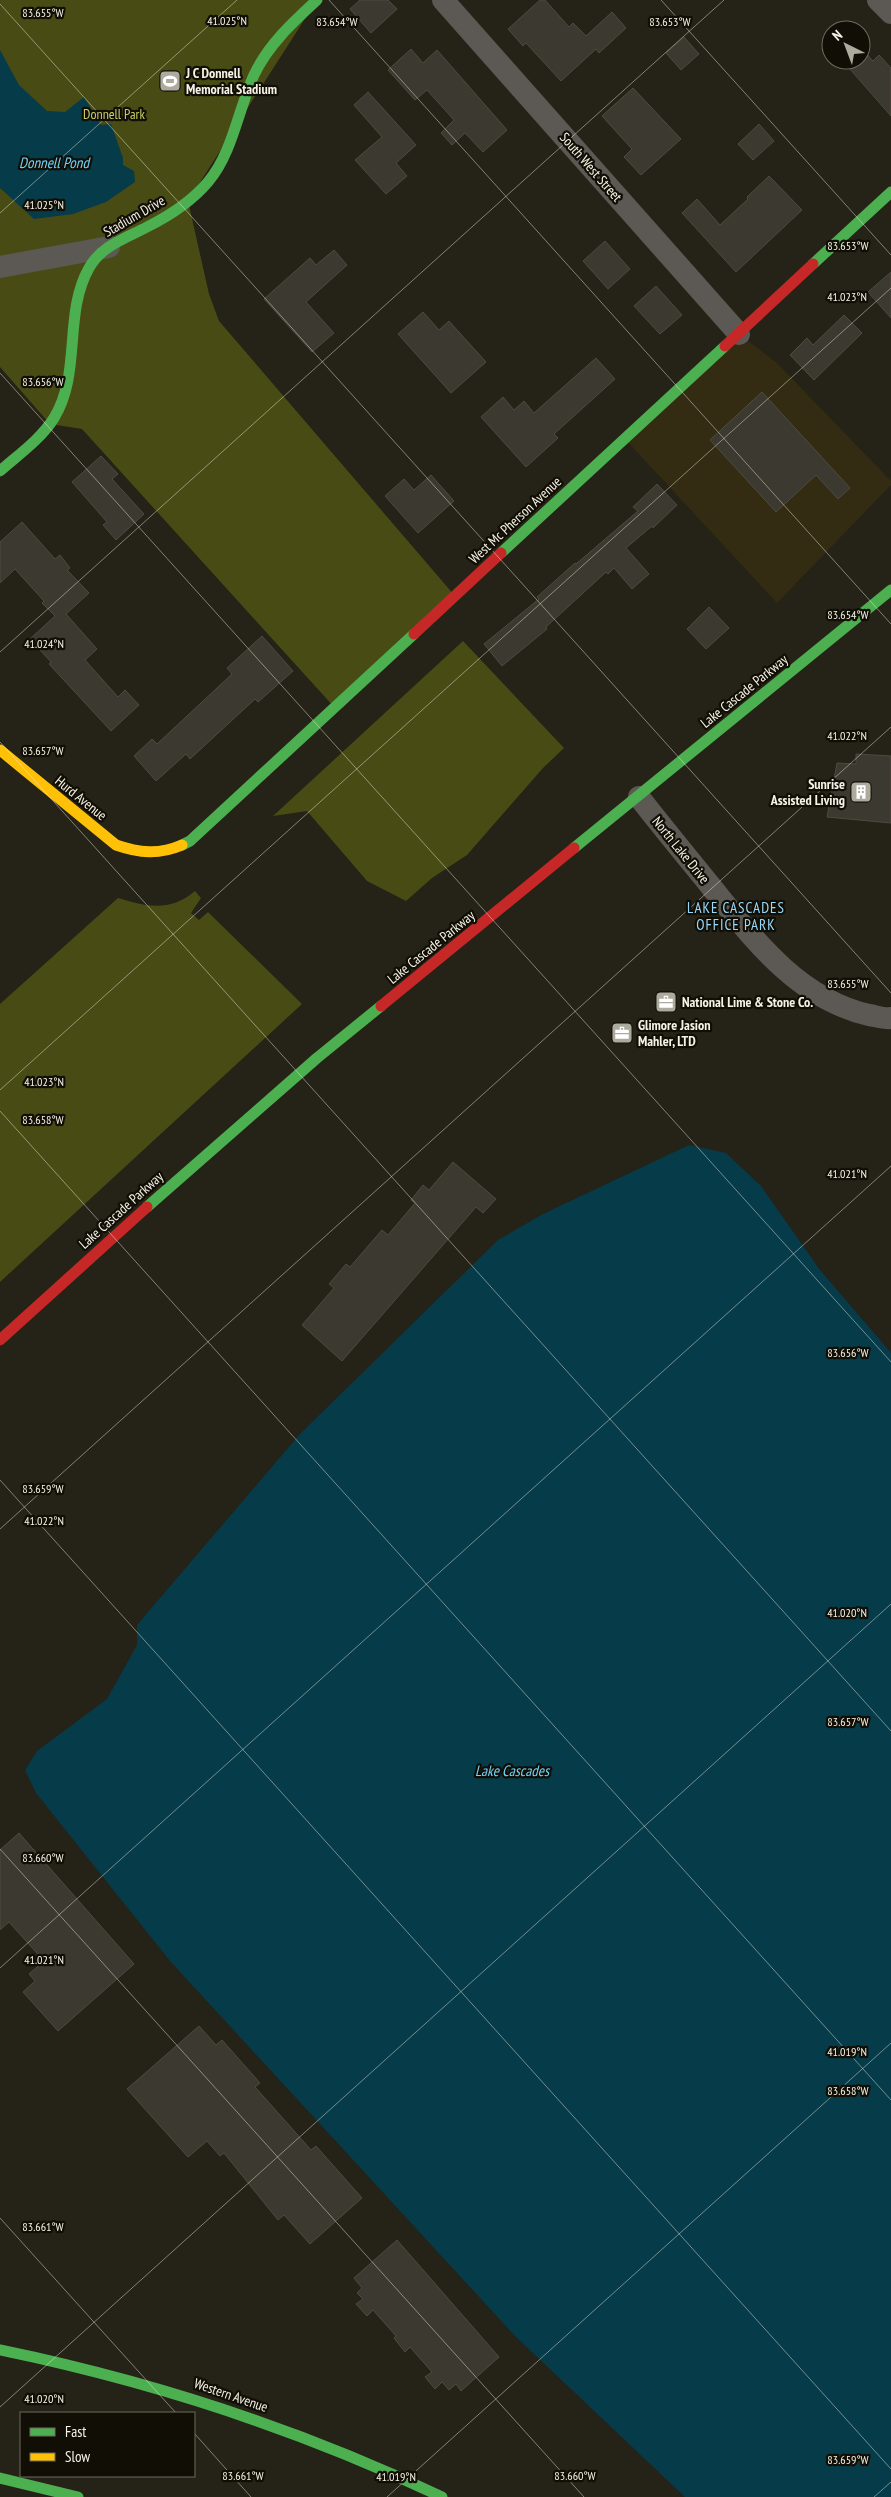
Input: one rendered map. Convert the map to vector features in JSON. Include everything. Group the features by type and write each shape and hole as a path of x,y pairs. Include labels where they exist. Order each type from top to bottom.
{"main road":[{"name":"Stadium Drive","path":"0,471 50,424 61,406 67,390 80,292 90,267 109,247 173,212 207,183 224,158 254,75 267,51 317,0"},
{"name":"West Mc Pherson Avenue","path":"151,854 177,849 202,832 891,192"},
{"name":"Lake Cascade Parkway","path":"0,1340 184,1174 310,1065 891,590"},
{"name":"Hurd Avenue","path":"0,750 104,836 131,851 151,854"},
{"name":"Western Avenue","path":"0,2350 124,2377 208,2402 318,2442 442,2497"},
{"path":"0,2478 78,2497"}],"street":[{"name":"South West Street","path":"443,0 739,334"},
{"path":"878,0 891,13"},
{"path":"0,266 109,247"},
{"name":"North Lake Drive","path":"639,797 736,917 786,972 808,989 833,1003 860,1013 891,1018"}],"shaded area":[{"path":"739,334 777,363 891,481 891,485 777,603 625,439"}],"green space":[{"name":"Donnell Park","path":"0,0 317,0 188,201 209,294 219,321 455,596 335,708 82,429 50,424 0,367"},
{"path":"463,641 564,748 543,768 467,855 432,878 406,901 367,881 307,811 273,816"},
{"path":"195,891 201,898 191,913 199,920 208,912 302,1004 0,1282 0,1004 118,898 139,904 158,906 167,905 186,898"}],"water":[{"name":"Donnell Pond","path":"0,50 19,85 47,111 65,112 84,97 101,125 111,124 123,158 123,165 134,171 135,182 106,202 73,214 34,219 0,188"},
{"name":"Lake Cascades","path":"689,1145 726,1153 761,1186 820,1270 891,1353 891,2497 685,2497 516,2337 170,1961 36,1793 25,1770 37,1751 107,1699 137,1645 137,1625 300,1434 498,1240 543,1214"}],"building":[{"path":"360,0 388,0 397,9 371,33 350,9"},
{"path":"540,0 545,0 569,27 573,23 586,36 612,12 626,28 599,53 596,49 561,81 526,43 523,46 508,29"},
{"path":"684,37 699,54 681,70 666,53"},
{"path":"411,49 423,63 437,50 507,130 483,152 465,133 452,145 441,133 454,120 427,90 415,100 388,70"},
{"path":"879,55 891,68 891,116 851,70 871,70 871,59 873,61"},
{"path":"633,88 681,139 641,175 624,157 632,149 602,116"},
{"path":"368,92 416,145 396,163 407,176 386,194 355,160 382,137 354,105"},
{"path":"759,124 774,141 753,160 738,144"},
{"path":"769,176 802,210 736,272 682,213 697,199 720,225"},
{"path":"605,241 630,269 608,289 583,261"},
{"path":"334,250 347,265 306,302 334,333 312,352 264,299 310,258 316,265"},
{"path":"891,272 891,318 868,292"},
{"path":"656,286 682,315 660,334 634,306"},
{"path":"423,312 439,330 449,321 486,362 451,393 398,334"},
{"path":"844,315 862,333 814,380 790,355 807,338 813,345"},
{"path":"596,358 615,379 554,434 558,438 526,467 481,417 503,397 514,410 524,401 534,413"},
{"path":"762,392 850,488 838,499 816,475 776,512 710,440"},
{"path":"101,456 118,474 112,479 144,514 116,540 103,525 107,522 72,482"},
{"path":"431,475 454,501 418,533 385,496 404,479 414,490"},
{"path":"657,484 677,505 653,528 652,526 626,548 649,574 632,589 614,568 608,574 606,572 546,627 547,629 502,666 484,644 539,599 537,597 575,563 638,511 633,507"},
{"path":"22,522 55,559 60,555 70,568 67,570 89,593 66,614 97,649 85,660 118,697 125,690 139,705 111,731 49,664 51,662 30,639 55,616 42,603 44,601 15,569 0,583 0,542"},
{"path":"709,607 729,628 706,649 687,629"},
{"path":"262,636 293,671 258,702 255,699 190,759 186,754 156,781 134,756 152,739 157,744 232,674 227,668"},
{"name":"Sunrise Assisted Living","path":"856,754 891,756 891,823 827,817 837,763 856,764"},
{"path":"453,1162 496,1199 483,1213 476,1207 342,1361 302,1325 334,1288 329,1284 346,1264 350,1267 382,1230 388,1235 415,1203 411,1200 423,1185 429,1190"},
{"path":"19,1833 134,1964 58,2031 23,1992 35,1981 29,1974 44,1961 9,1922 0,1930 0,1850"},
{"path":"199,2026 216,2045 222,2040 260,2083 255,2087 311,2150 316,2146 362,2198 310,2244 284,2215 278,2220 224,2153 220,2156 207,2141 188,2157 127,2089"},
{"path":"397,2240 499,2357 461,2391 456,2384 449,2390 442,2382 435,2389 425,2377 432,2372 410,2347 405,2352 394,2338 396,2336 373,2310 367,2316 356,2304 363,2299 357,2293 362,2288 354,2278"}],"traffic: fast":[{"path":"0,471 43,433 54,418 68,382 76,304 81,286 94,260 115,243 180,208 208,182 223,158 248,88 260,64 282,34 317,0"},
{"path":"813,264 891,192"},
{"path":"501,553 725,346"},
{"path":"574,848 891,590"},
{"path":"182,845 190,841 414,634"},
{"path":"147,1207 317,1058 381,1006"},
{"path":"0,2350 114,2377 225,2410 334,2450 442,2497"},
{"path":"0,2478 78,2497"}],"traffic: slow":[{"path":"0,750 116,845 149,852 157,852 182,845"}],"traffic: jam":[{"path":"725,346 813,264"},
{"path":"414,634 501,553"},
{"path":"381,1006 574,848"},
{"path":"0,1340 147,1207"}],"place":[{"name":"J C Donnell Memorial Stadium","path":"170,81"},
{"name":"Sunrise Assisted Living","path":"861,792"},
{"name":"National Lime & Stone Co.","path":"666,1002"},
{"name":"Glimore Jasion Mahler, LTD","path":"622,1033"}],"district":[{"name":"LAKE CASCADES OFFICE PARK","path":"736,916"}]}
